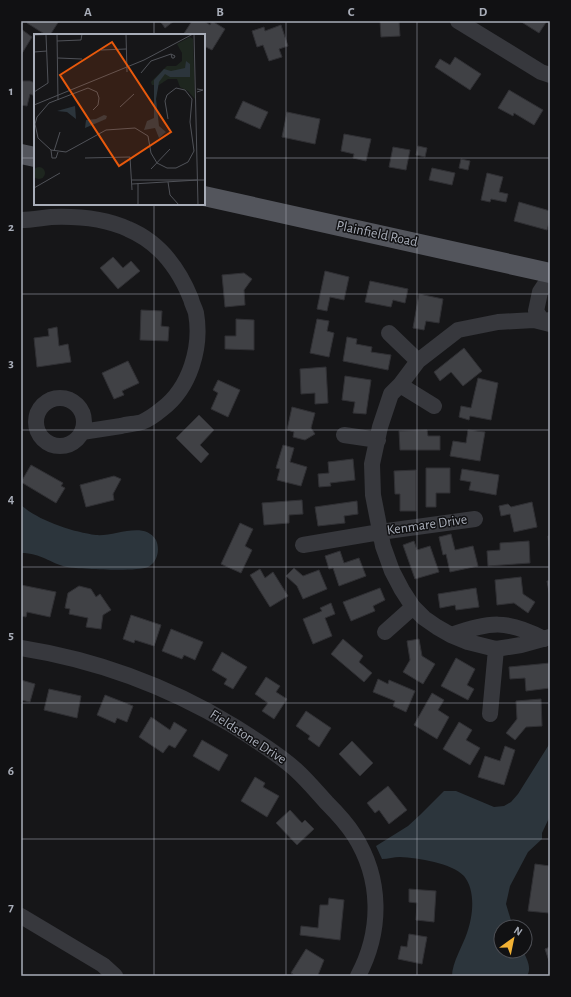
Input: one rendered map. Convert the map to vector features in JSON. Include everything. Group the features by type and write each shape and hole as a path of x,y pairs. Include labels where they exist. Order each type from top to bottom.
{"main road":[{"path":"21,154 34,157"},
{"name":"Plainfield Road","path":"205,196 550,272"}],"street":[{"path":"458,21 541,72 550,75"},
{"path":"21,220 51,217 84,218 111,222 129,229 151,243 163,253 174,266 186,288 196,313 197,336 195,357 190,373 183,386 169,403 163,409 140,422 82,432"},
{"name":"Kenmare Drive","path":"548,321 536,311 540,292 550,277"},
{"name":"Kenmare Drive","path":"547,638 522,645 496,649 468,642 451,635 436,627 424,618 402,590 392,571 383,546 373,495 372,464 380,427 392,394 418,361 458,330 498,322 534,320 548,321"},
{"path":"389,333 418,361"},
{"path":"400,385 434,406"},
{"path":"344,435 378,440"},
{"name":"Kenmare Drive","path":"303,546 380,532 475,519"},
{"path":"385,632 414,607"},
{"name":"Kenmare Drive","path":"451,635 489,624 508,625 527,630 547,638"},
{"name":"Fieldstone Drive","path":"21,648 55,654 94,664 131,676 169,691 209,711 259,741 297,771 333,809 354,835 366,857 374,882 376,910 375,926 367,956 358,976"},
{"path":"490,714 496,649"},
{"path":"21,916 102,965 115,976"}],"shaded area":[{"path":"21,505 28,511 47,521 87,534 103,535 136,530 144,531 151,534 156,540 158,551 156,559 151,565 142,569 96,569 67,567 40,556 21,553"},
{"path":"550,743 550,816 542,833 542,839 528,852 510,886 506,904 511,919 493,919 493,959 527,959 529,970 527,976 452,976 454,965 471,919 472,896 468,882 459,871 434,862 400,857 382,859 376,846 408,826 444,791 456,791 494,807 504,806 511,802 518,794"}],"building":[{"path":"28,21 59,21 51,34 44,34 27,23"},
{"path":"160,21 174,21 165,28"},
{"path":"192,21 204,21 210,25 212,21 225,29 212,50 205,46 205,34 184,34"},
{"path":"380,21 399,21 400,36 381,37"},
{"path":"520,21 547,21 539,33"},
{"path":"281,25 288,46 279,49 282,57 269,61 263,45 257,47 252,31 264,27 265,31"},
{"path":"21,29 32,37 21,55"},
{"path":"455,57 481,74 470,90 435,67 440,59 450,65"},
{"path":"21,81 34,83 34,96 30,94 27,106 21,105"},
{"path":"509,90 543,110 534,125 514,113 513,116 498,108"},
{"path":"243,101 268,112 260,129 235,118"},
{"path":"287,112 320,119 315,144 282,137"},
{"path":"344,134 371,139 366,161 353,158 354,154 341,151"},
{"path":"418,146 427,148 425,157 416,155"},
{"path":"393,147 410,150 406,170 389,167"},
{"path":"461,159 470,161 468,170 459,168"},
{"path":"432,168 455,173 452,185 429,180"},
{"path":"487,173 503,177 499,192 508,194 506,202 491,199 490,202 481,200"},
{"path":"519,202 550,211 550,220 547,230 514,221"},
{"path":"113,257 123,268 131,261 140,271 118,289 100,268"},
{"path":"325,271 349,277 344,300 330,297 327,311 317,309"},
{"path":"244,273 252,279 244,290 245,305 225,307 222,275"},
{"path":"370,281 408,289 405,303 393,300 391,307 365,302"},
{"path":"419,294 443,299 439,323 426,321 424,330 413,328"},
{"path":"141,310 162,311 161,326 169,327 168,341 140,340"},
{"path":"236,319 254,320 254,350 225,349 225,336 236,336"},
{"path":"317,319 329,321 327,331 334,333 329,357 310,353"},
{"path":"57,327 59,346 68,344 71,362 37,367 34,338 49,336 48,329"},
{"path":"347,337 357,339 356,344 372,347 371,352 391,355 388,370 343,361"},
{"path":"464,348 482,371 463,386 451,372 440,381 434,372"},
{"path":"128,361 139,383 122,391 124,395 114,399 102,373"},
{"path":"326,367 328,403 315,404 315,393 301,394 300,369"},
{"path":"345,376 371,380 366,414 353,413 355,402 342,400"},
{"path":"478,378 498,383 491,420 470,416 469,420 459,417 461,406 471,408"},
{"path":"218,380 240,390 228,417 211,409 218,393 213,390"},
{"path":"292,407 315,413 311,428 315,434 305,440 293,437 294,432 287,430"},
{"path":"199,415 214,430 200,445 209,454 201,463 176,438"},
{"path":"427,430 428,436 440,436 440,450 400,450 399,431"},
{"path":"468,430 485,432 480,461 450,456 453,441 466,443"},
{"path":"283,445 294,448 290,462 307,467 301,486 277,480 280,469 276,468"},
{"path":"353,459 355,480 330,483 331,486 319,487 318,474 329,473 328,462"},
{"path":"31,465 63,483 61,486 65,488 56,503 21,482"},
{"path":"426,468 450,468 450,493 436,493 436,507 426,507"},
{"path":"462,469 499,475 496,495 469,490 471,482 460,480"},
{"path":"416,470 416,511 400,511 400,494 395,494 394,471"},
{"path":"114,476 121,479 113,494 114,500 86,507 80,485"},
{"path":"302,500 303,514 289,515 289,523 264,525 262,503"},
{"path":"357,501 358,514 344,516 345,523 318,526 315,507"},
{"path":"532,502 537,527 514,532 510,514 501,516 499,506 508,504 511,507"},
{"path":"240,523 253,529 245,546 252,550 241,573 221,564"},
{"path":"451,534 455,550 473,546 478,566 450,572 446,554 443,555 439,537"},
{"path":"548,536 550,536 550,559"},
{"path":"414,541 417,550 430,546 439,572 415,579 403,545"},
{"path":"529,541 530,563 488,566 487,551 500,550 500,543"},
{"path":"340,551 344,563 359,558 366,576 339,586 333,568 329,569 325,556"},
{"path":"294,568 303,576 319,570 327,589 303,599 297,586 286,576"},
{"path":"260,569 265,578 273,572 288,596 270,607 250,575"},
{"path":"521,577 523,594 535,602 528,613 514,603 497,605 495,580"},
{"path":"547,581 550,581 550,597"},
{"path":"21,585 56,592 50,617 27,612 26,617 21,616"},
{"path":"79,586 91,589 96,597 100,594 111,610 103,615 101,629 86,627 88,618 69,614 70,609 65,608 68,593"},
{"path":"380,588 385,600 373,606 375,611 351,621 343,602"},
{"path":"476,588 479,607 456,610 455,605 440,608 438,594"},
{"path":"331,603 335,614 325,618 332,636 313,644 303,619 322,611 320,608"},
{"path":"131,615 161,625 154,646 135,640 134,643 123,639"},
{"path":"171,629 203,642 195,660 184,655 182,659 162,651"},
{"path":"343,639 363,656 359,662 372,673 364,682 331,654"},
{"path":"419,639 422,656 435,664 423,684 403,672 410,660 407,641"},
{"path":"222,652 247,667 233,689 224,684 227,679 212,670"},
{"path":"456,658 475,669 467,685 474,689 468,700 441,686"},
{"path":"550,663 550,688 526,691 525,678 510,679 509,667"},
{"path":"266,677 280,686 276,692 287,699 274,719 262,711 268,703 255,694"},
{"path":"378,679 388,684 389,680 415,691 406,712 393,706 395,701 373,692"},
{"path":"21,680 35,684 30,702 21,700"},
{"path":"49,689 81,696 77,718 44,710"},
{"path":"432,693 444,700 438,710 449,717 437,739 414,725"},
{"path":"105,695 133,706 127,722 117,718 115,723 97,715"},
{"path":"541,699 542,726 526,727 515,740 506,733 517,719 516,701"},
{"path":"306,711 331,728 319,747 308,739 310,736 296,726"},
{"path":"151,717 170,730 174,722 187,730 175,748 169,745 163,753 139,737"},
{"path":"459,722 472,730 466,740 480,748 470,765 443,749"},
{"path":"202,740 228,755 219,771 193,756"},
{"path":"352,741 373,763 360,776 339,754"},
{"path":"505,746 515,750 504,785 478,777 485,756 500,761"},
{"path":"255,777 265,783 263,787 279,796 267,817 241,801"},
{"path":"388,786 407,810 389,824 379,810 375,813 367,803"},
{"path":"290,810 302,823 305,820 314,829 297,845 276,823"},
{"path":"535,864 550,866 549,913 528,911"},
{"path":"409,889 436,891 434,922 416,920 417,903 409,902"},
{"path":"329,898 344,900 340,940 300,935 301,926 318,928 320,905 328,905"},
{"path":"409,934 427,937 422,964 398,959 401,946 407,947"},
{"path":"550,947 550,964 545,949"},
{"path":"306,949 324,960 318,975 320,976 296,976 291,973"}]}
